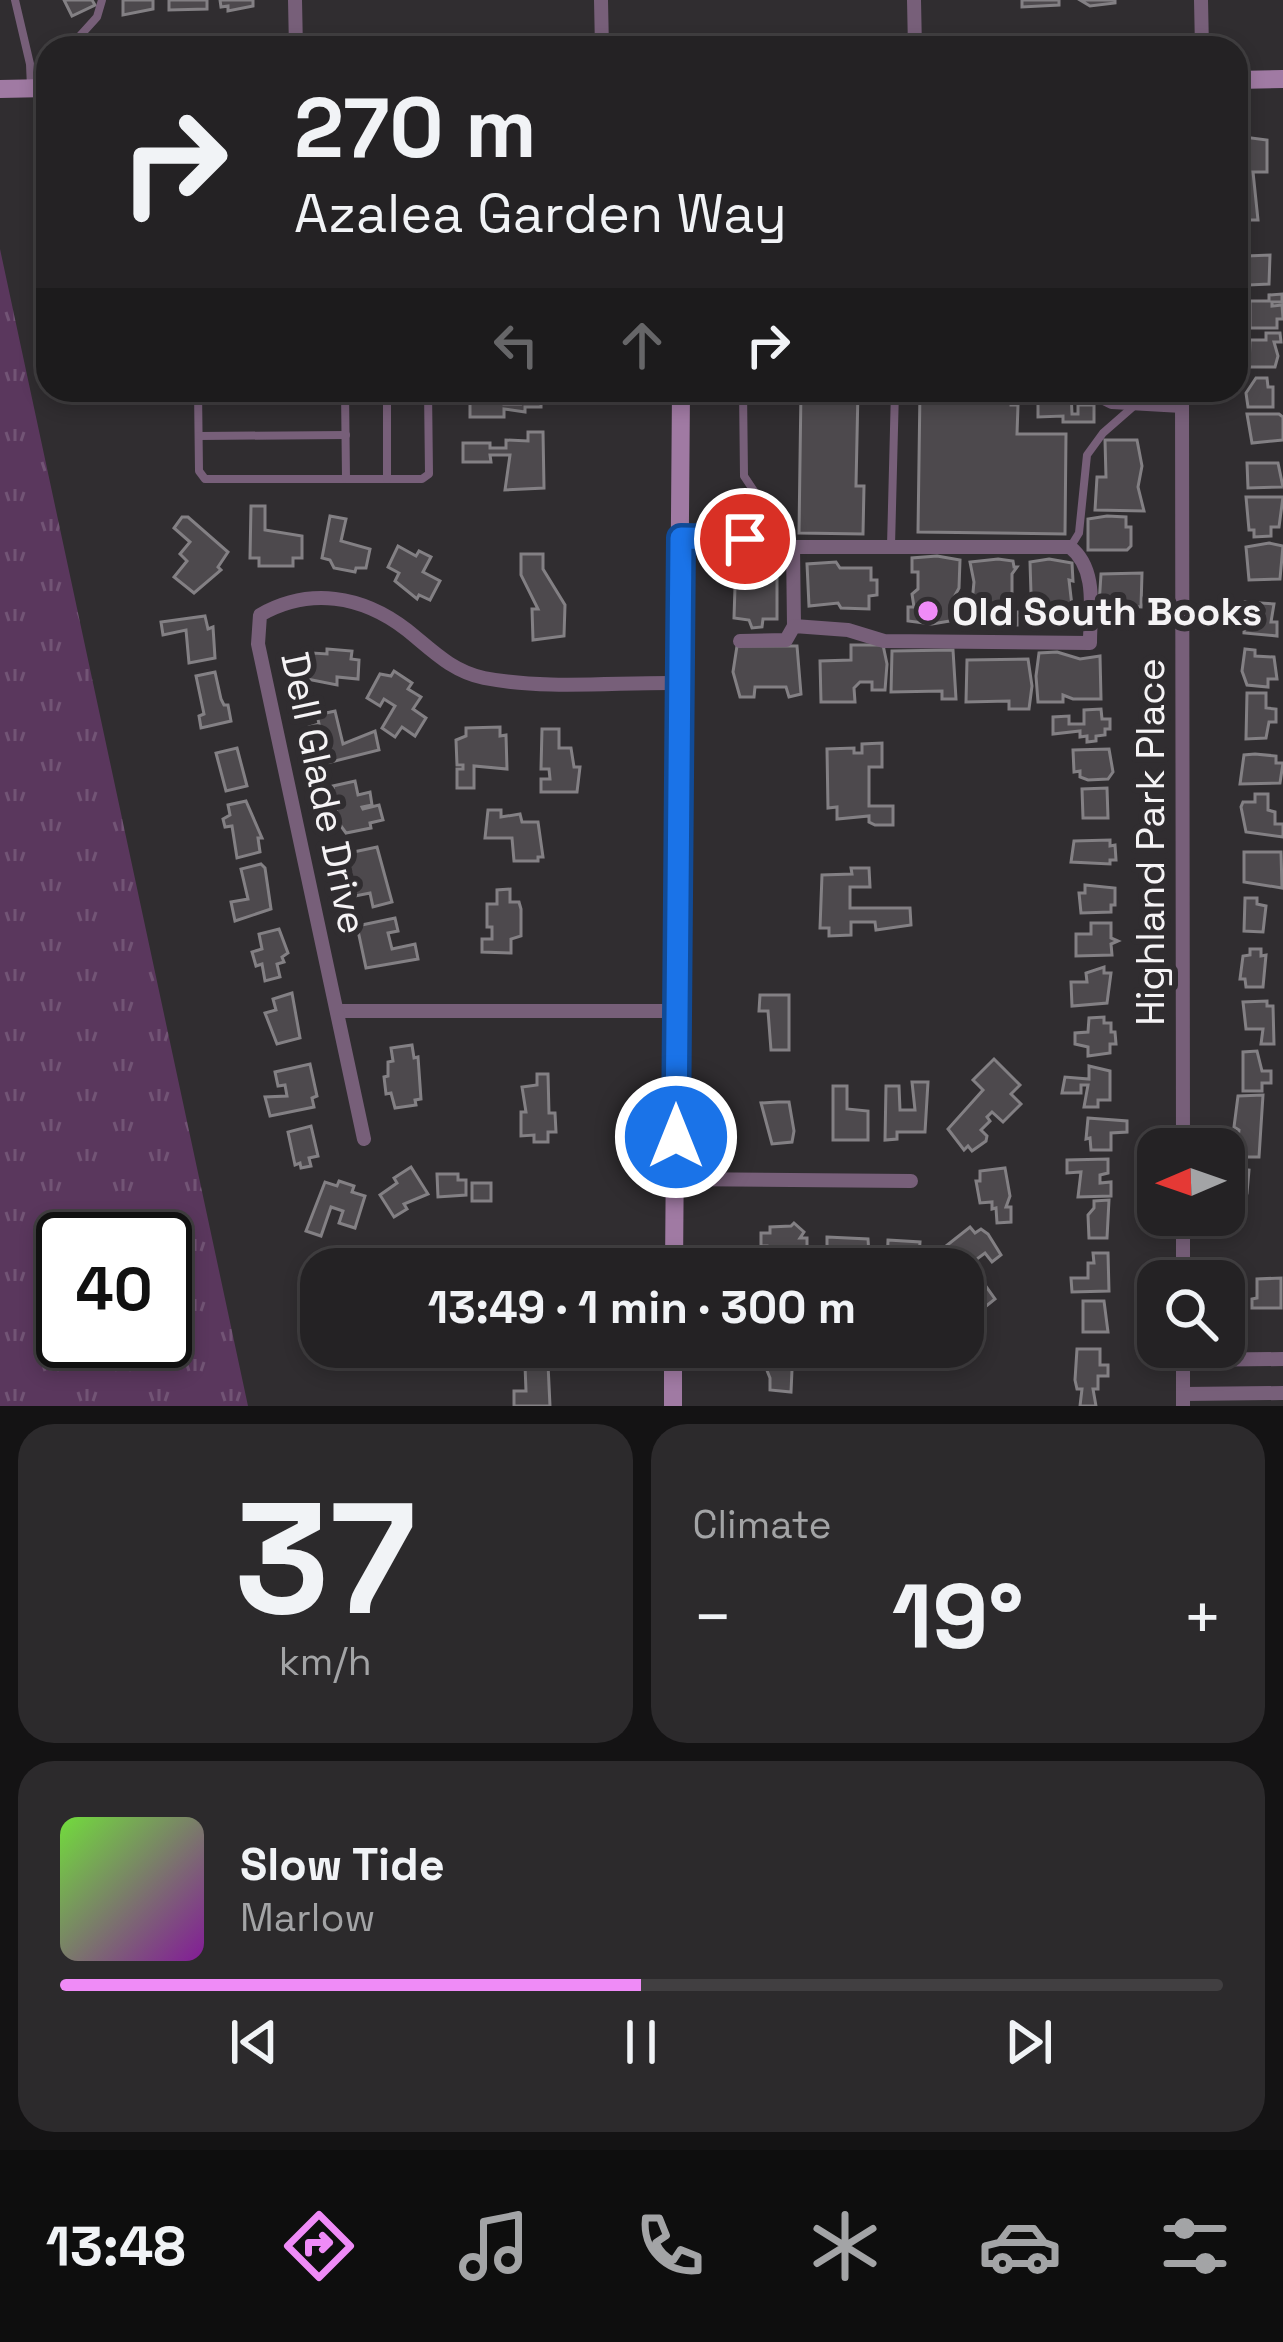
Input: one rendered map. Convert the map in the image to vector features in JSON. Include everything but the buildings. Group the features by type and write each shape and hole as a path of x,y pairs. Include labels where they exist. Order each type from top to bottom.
{"street":[{"path":"295,0 296,36"},
{"path":"601,0 602,36"},
{"path":"914,0 915,36"},
{"path":"1201,0 1202,36"},
{"path":"1248,80 1283,79"},
{"path":"0,88 36,88"},
{"path":"674,1248 681,402"},
{"path":"1112,402 1135,406 1158,402"},
{"name":"Highland Park Place","path":"1182,402 1183,1128"},
{"path":"681,538 793,547 1070,547 1084,560 1090,575 1090,643 884,641 848,630 794,626"},
{"path":"740,641 787,640 794,626 793,547"},
{"name":"Dell Glade Drive","path":"364,1139 258,644 260,615 284,602 333,597 365,604 406,629 438,659 478,677 514,682 680,683"},
{"path":"337,1011 676,1011"},
{"path":"675,1179 911,1181"},
{"path":"1245,1357 1283,1359"},
{"path":"673,1368 673,1406"},
{"path":"1184,1368 1183,1400 1283,1393"}],"lane":[{"path":"15,0 36,74"},
{"path":"80,36 97,16 101,0"},
{"path":"198,402 199,472 205,479 422,479 429,474 428,402"},
{"path":"346,402 346,479"},
{"path":"387,402 387,479"},
{"path":"743,402 744,476 770,514 774,543"},
{"path":"891,548 895,402"},
{"path":"1070,547 1079,533 1087,455 1135,406"},
{"path":"199,436 346,435"}],"green space":[{"path":"0,249 248,1406 0,1406"}],"place":[{"name":"Old South Books","path":"928,611"}],"route":[{"path":"676,1137 681,538 745,539"}]}
